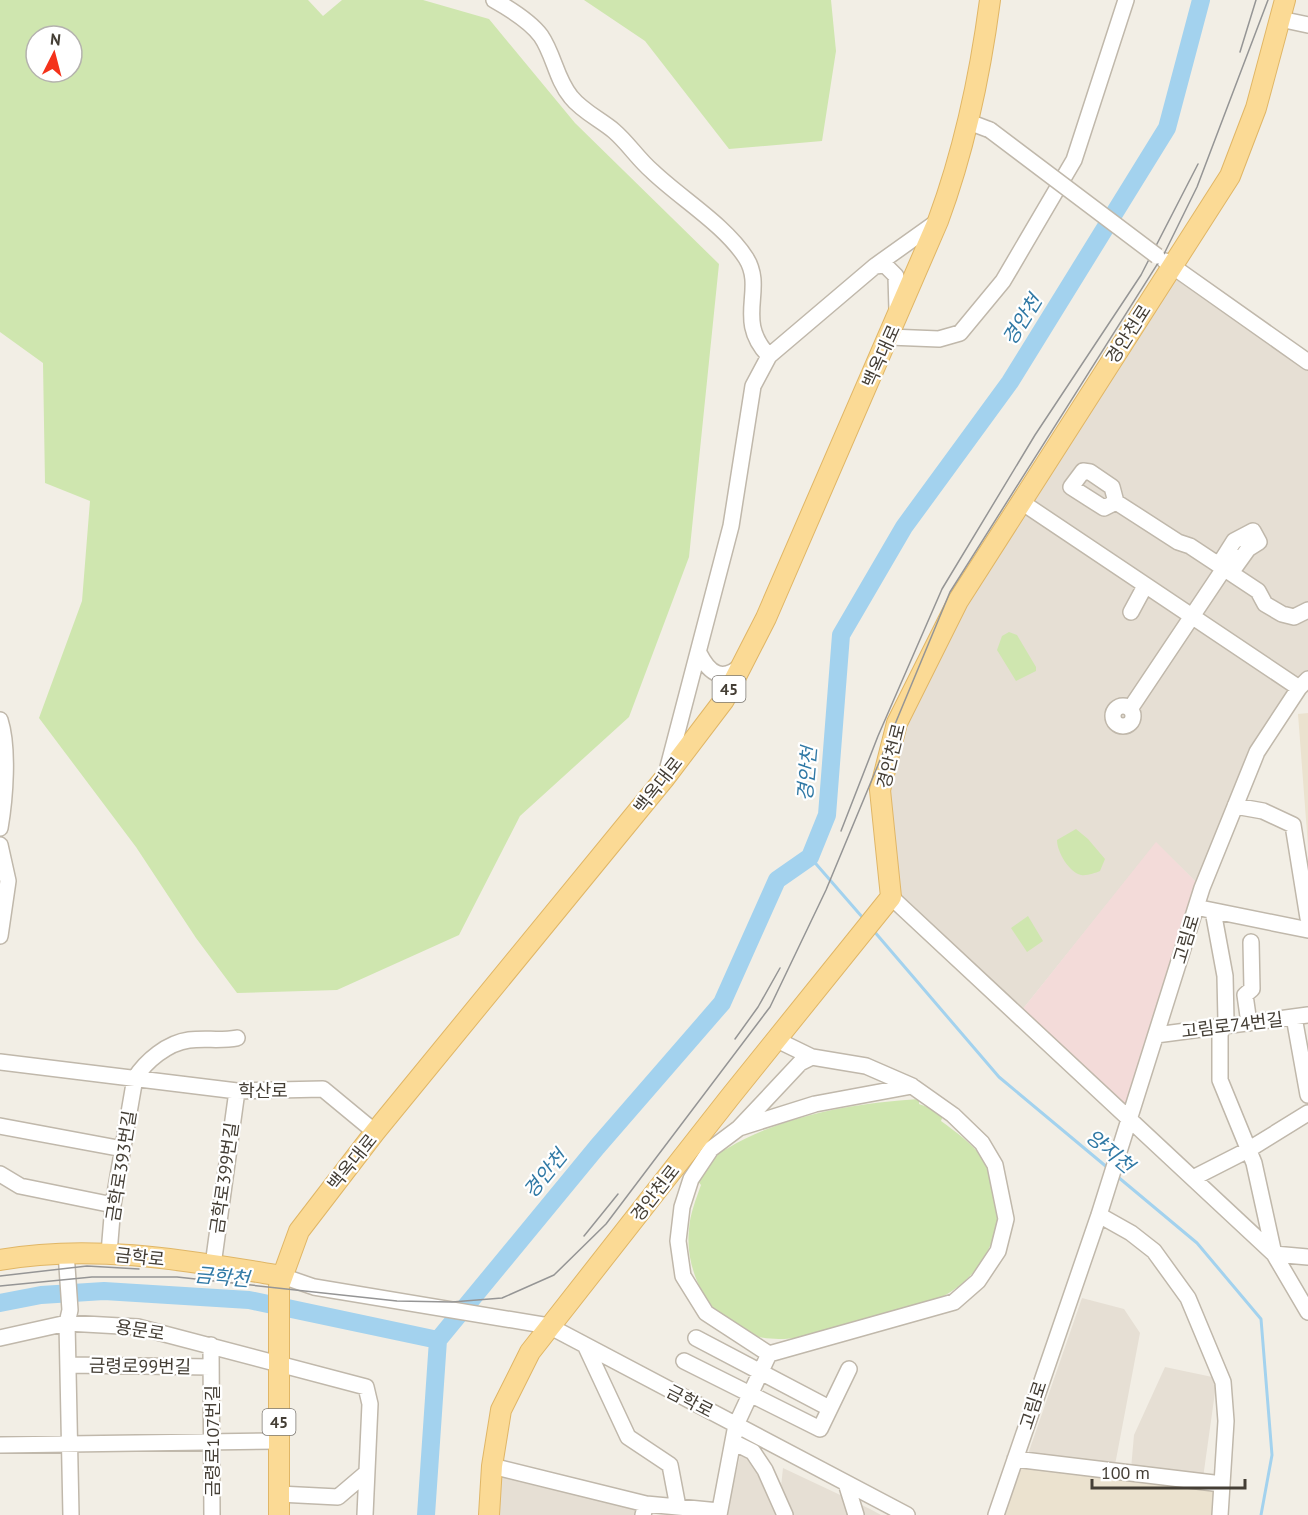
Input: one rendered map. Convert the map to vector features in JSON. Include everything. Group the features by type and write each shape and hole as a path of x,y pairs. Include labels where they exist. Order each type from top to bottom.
{"main road":[{"name":"백옥대로","path":"279,1515 278,1330 281,1281 299,1231 375,1132 664,779 724,700 766,618 938,221 969,122 979,80 990,0"},
{"name":"경안천로","path":"489,1515 492,1466 501,1410 541,1325 777,1040 887,902 880,790 897,723 958,601 1165,261 1230,176 1256,108 1282,10"},
{"name":"금학로","path":"0,1260 66,1252 109,1253 213,1265 281,1281"}],"street":[{"path":"494,0 519,16 541,36 560,82 572,99 615,132 651,171 717,228 745,256 752,276 751,326 759,345 769,356"},
{"path":"889,337 939,339 960,333 1003,280 1074,160 1126,0"},
{"path":"1282,10 1308,25"},
{"path":"969,122 990,130 1165,261 1308,362"},
{"path":"664,779 676,744 731,526 753,386 769,356 875,266 938,221"},
{"path":"875,266 885,265 896,276 897,319"},
{"path":"1020,501 1191,616 1303,684"},
{"path":"1116,502 1258,591 1265,604 1282,614 1294,617 1308,610"},
{"path":"1124,713 1233,555"},
{"path":"1131,612 1146,586"},
{"path":"699,653 707,667 717,674 732,673 742,665"},
{"name":"고림로","path":"996,1515 1098,1215 1196,907 1257,752 1303,684"},
{"path":"0,828 5,801 1,728"},
{"path":"1235,806 1263,811 1293,825 1308,918"},
{"path":"0,845 8,881 0,936"},
{"path":"887,902 1274,1254 1308,1312"},
{"path":"1196,907 1308,930"},
{"path":"1213,911 1225,976 1226,1021 1220,1034 1220,1080 1254,1163 1274,1254"},
{"path":"1249,1023 1245,996 1252,988 1251,942"},
{"path":"1301,1016 1308,1095"},
{"name":"고림로74번길","path":"1156,1035 1301,1016"},
{"path":"135,1078 144,1065 177,1044 189,1040 223,1041 237,1038"},
{"path":"777,1040 812,1057 866,1066 912,1086 953,1115 982,1143 996,1165 1006,1219 998,1251 978,1281 954,1302 769,1354 706,1313 683,1276 678,1241 682,1207 691,1179 711,1149 739,1128 800,1063 812,1057"},
{"name":"학산로","path":"0,1062 237,1091 323,1089 375,1132"},
{"name":"금학로393번길","path":"109,1253 113,1205 135,1078"},
{"path":"739,1128 815,1104 912,1086"},
{"name":"금학로399번길","path":"213,1265 237,1091"},
{"path":"1193,1178 1248,1150 1308,1113"},
{"path":"0,1126 123,1149"},
{"path":"0,1174 20,1186 113,1205"},
{"path":"1098,1215 1131,1233 1155,1251 1188,1298 1223,1382 1226,1421 1220,1515"},
{"name":"금령로99번길","path":"66,1252 69,1273 71,1515"},
{"path":"1274,1254 1308,1257"},
{"name":"금학로","path":"281,1281 541,1325 907,1515"},
{"name":"용문로","path":"0,1338 69,1317 138,1327 279,1362 366,1387 370,1404 365,1474"},
{"path":"696,1338 830,1408"},
{"name":"금령로107번길","path":"211,1345 212,1515"},
{"path":"586,1347 628,1437 670,1465 678,1507"},
{"path":"492,1466 644,1509 678,1507 719,1513 736,1425 763,1372 769,1354"},
{"path":"684,1361 820,1429 849,1369"},
{"name":"금령로99번길","path":"68,1365 212,1368"},
{"path":"0,1445 279,1441"},
{"path":"733,1442 753,1452 765,1470 785,1515"},
{"path":"1015,1459 1222,1484"},
{"path":"279,1494 338,1497 365,1474"},
{"path":"365,1474 365,1515"},
{"path":"846,1483 856,1515"}],"shaded area":[{"path":"1172,266 1308,364 1308,679 1257,752 1202,888 1156,843 1018,1015 891,897 880,796 897,723 1020,501"},
{"path":"1308,713 1308,846 1298,714"},
{"path":"1156,842 1202,888 1129,1117 1018,1015"},
{"path":"1082,1298 1124,1309 1140,1333 1115,1465 1028,1454"},
{"path":"1165,1367 1217,1378 1203,1478 1131,1469 1134,1435"},
{"path":"743,1443 776,1515 726,1515"},
{"path":"1015,1459 1222,1484 1220,1515 996,1515"},
{"path":"783,1468 881,1515 788,1515 780,1496"},
{"path":"498,1471 639,1502 642,1515 495,1515"}],"green space":[{"path":"0,0 308,0 323,16 342,0 423,0 489,19 575,123 719,264 689,557 629,717 520,816 459,935 337,990 237,993 196,938 136,847 39,718 82,601 90,501 45,483 43,363 0,332"},
{"path":"584,0 831,0 836,51 822,141 729,149 645,41"},
{"path":"1009,632 1017,635 1036,667 1036,671 1016,681 997,650 1002,636"},
{"path":"1076,829 1105,859 1100,871 1081,875 1072,870 1061,856 1057,840"},
{"path":"1028,916 1043,941 1027,952 1011,928"},
{"path":"919,1099 919,1104 944,1113 941,1121 968,1142 982,1157 992,1175 997,1193 996,1230 979,1265 967,1279 942,1297 921,1306 797,1338 769,1339 755,1336 739,1330 725,1320 704,1294 691,1262 689,1229 701,1185 696,1179 706,1162 750,1137 796,1119 845,1108"}],"waterway":[{"name":"경안천","path":"426,1515 438,1340 597,1147 722,1003 777,880 810,857 827,815 841,635 904,527 1010,382 1167,128 1201,0"},
{"name":"양지천","path":"810,857 863,918"},
{"name":"양지천","path":"873,930 999,1077 1108,1168"},
{"name":"양지천","path":"1118,1177 1197,1243 1261,1319 1272,1455 1261,1515"},
{"name":"금학천","path":"0,1303 41,1295 104,1291 249,1300 438,1340"}],"tram line":[{"path":"1240,52 1256,0"},
{"path":"0,1286 92,1277 177,1277 397,1301 452,1302 502,1298 554,1275 606,1224 770,1007 826,890 950,592 1165,252 1197,187 1268,0"},
{"path":"841,831 878,736 942,589 1035,435 1141,275 1198,164"},
{"path":"735,1039 758,1007 780,968"},
{"path":"584,1236 618,1194"},
{"path":"0,1276 87,1266 139,1269"}]}
